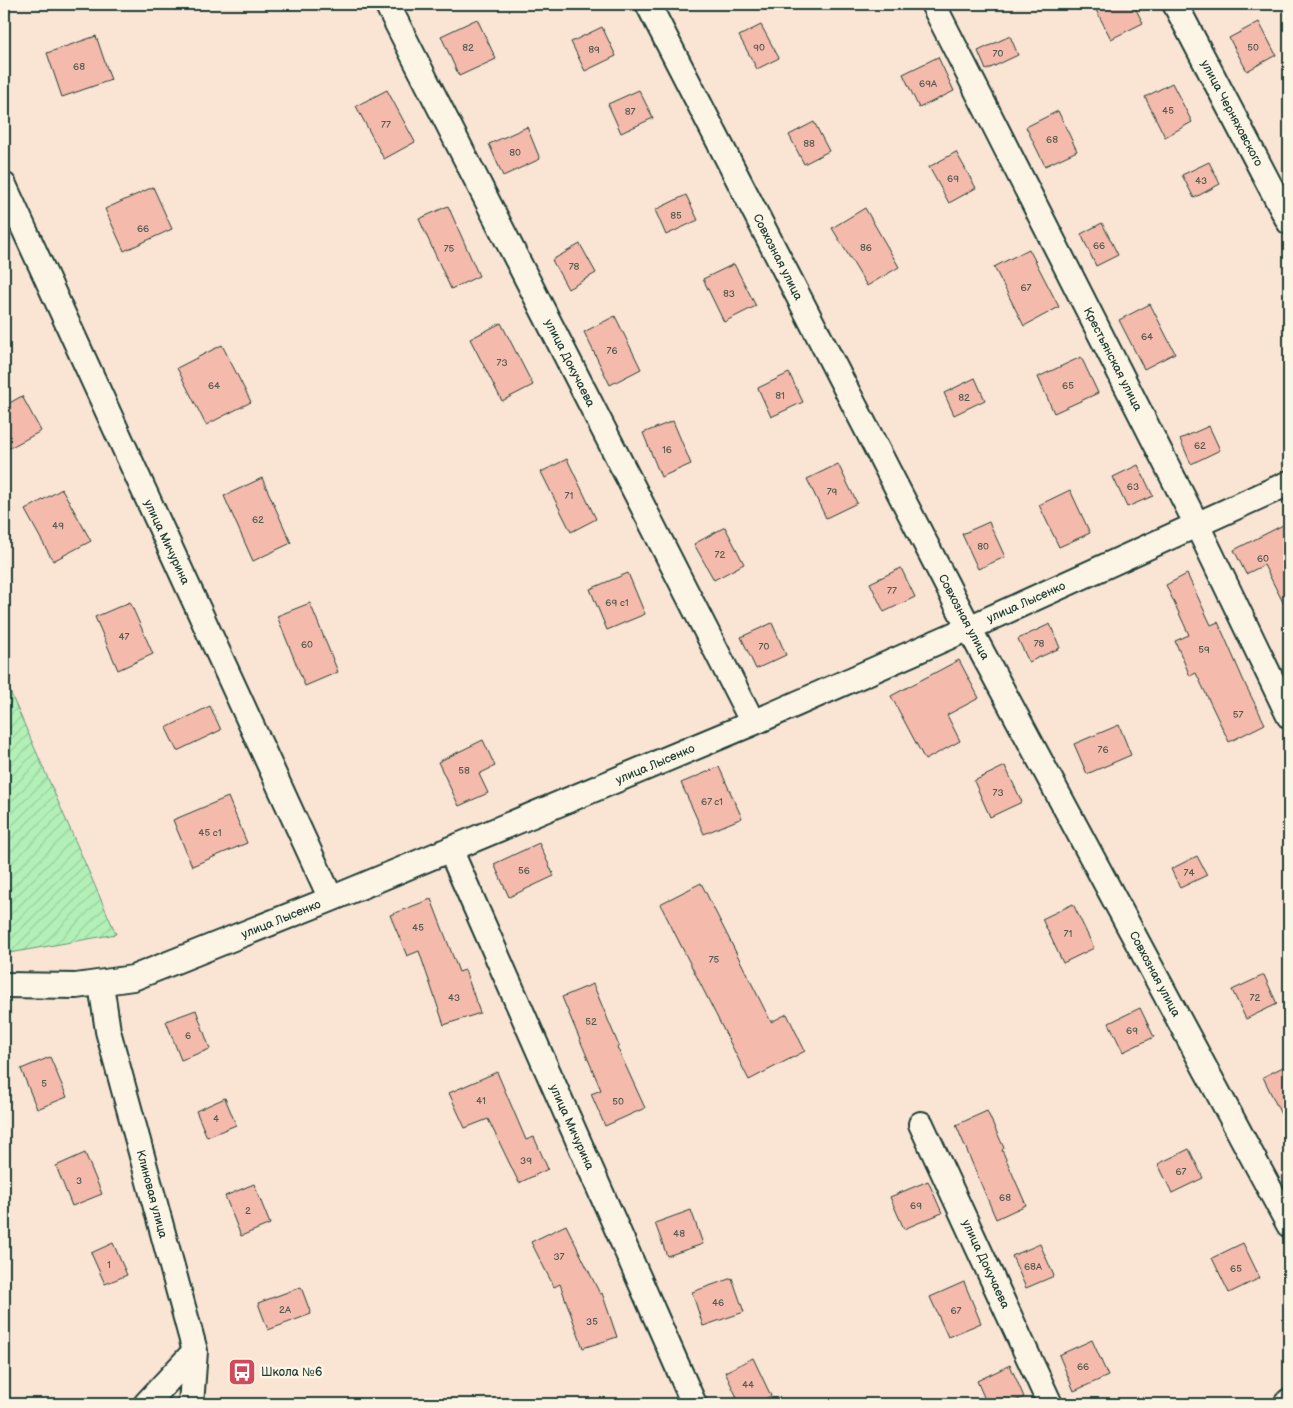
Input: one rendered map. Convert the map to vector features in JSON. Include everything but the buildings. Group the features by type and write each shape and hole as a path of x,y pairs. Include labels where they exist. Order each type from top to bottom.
{"street":[{"name":"улица Докучаева","path":"387,4 753,723"},
{"name":"Совхозная улица","path":"648,4 969,628 1289,1225"},
{"name":"Крестьянская улица","path":"933,4 1197,526 1289,716"},
{"name":"улица Черняховского","path":"1175,4 1289,222"},
{"name":"улица Мичурина","path":"4,184 331,899"},
{"name":"улица Лысенко","path":"4,985 76,986 133,978 331,899 753,723 1197,526 1289,483"},
{"name":"улица Мичурина","path":"450,849 694,1404"},
{"name":"Клиновая улица","path":"100,984 108,1031 195,1351 191,1404"},
{"name":"улица Докучаева","path":"921,1124 1050,1404"},
{"path":"146,1404 195,1351"}],"green space":[{"path":"4,678 116,934 4,954"}],"place":[{"name":"Школа №6","path":"242,1372"}]}
